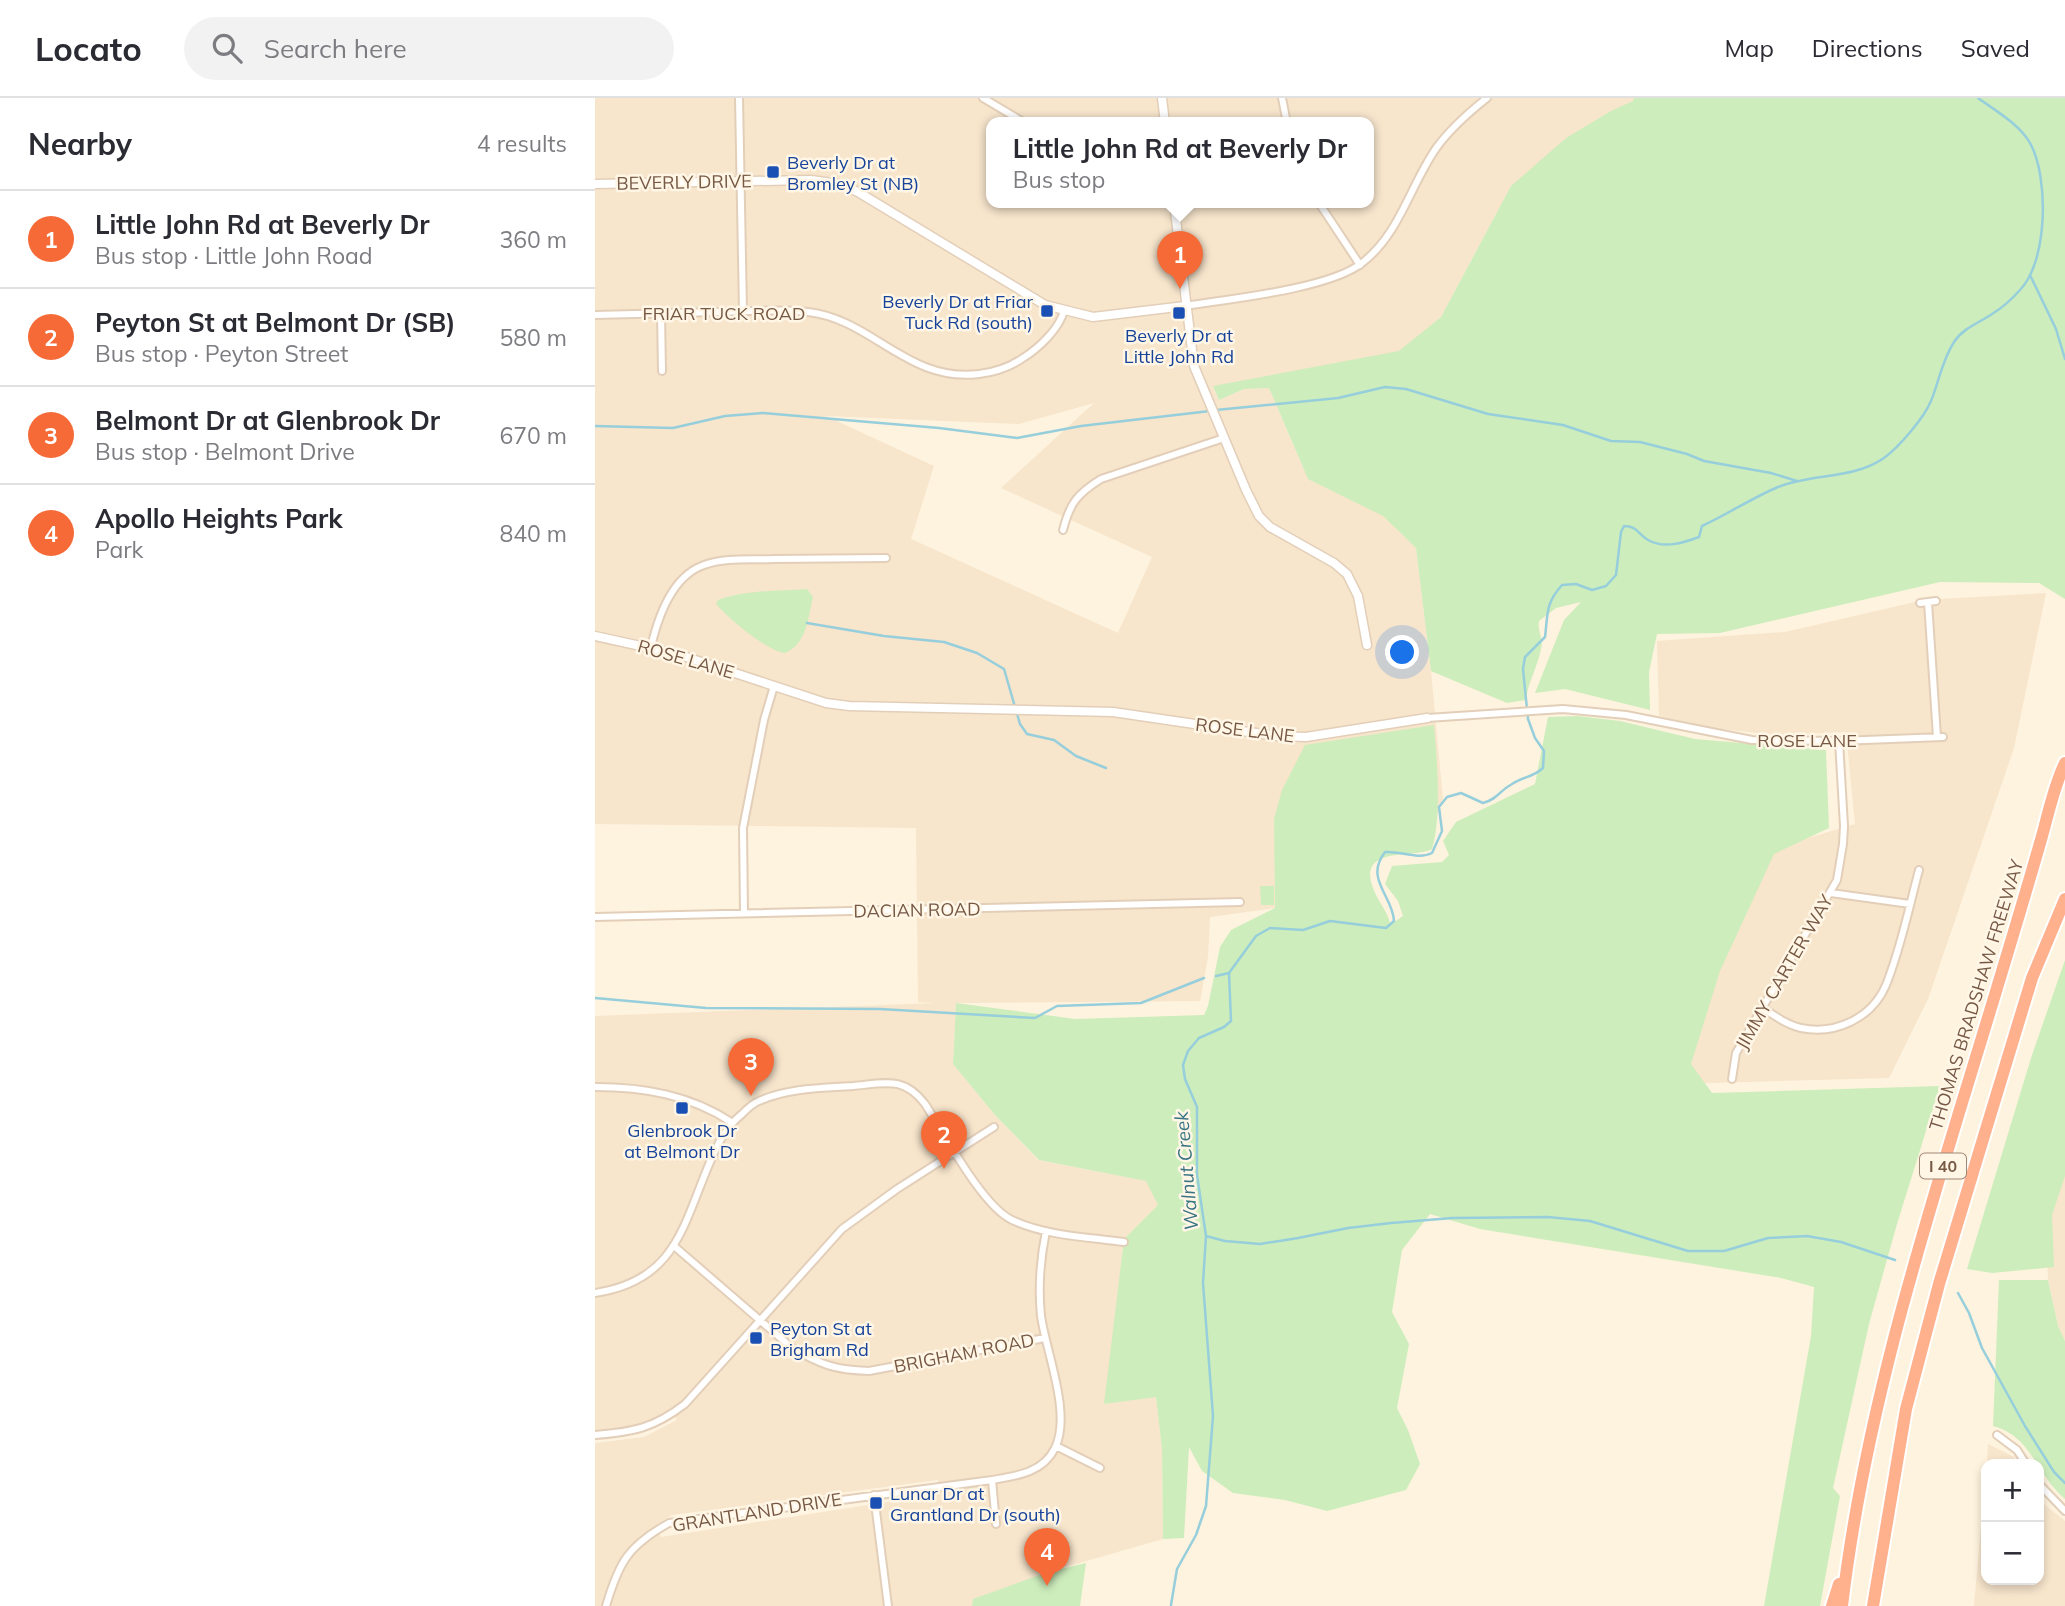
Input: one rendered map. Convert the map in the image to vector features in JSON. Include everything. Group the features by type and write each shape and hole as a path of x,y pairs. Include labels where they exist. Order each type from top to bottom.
{"highway":[{"path":"2057,780 2065,752"},
{"name":"THOMAS BRADSHAW FREEWAY","path":"1842,1606 1848,1557 1880,1391 2057,780 2065,762"},
{"name":"I 40","path":"1873,1606 1906,1409 1939,1284 2032,978 2065,899"},
{"path":"1832,1606 1848,1557"}],"street":[{"path":"739,98 743,311"},
{"path":"983,98 1015,117"},
{"path":"1162,98 1164,117"},
{"path":"1282,98 1286,117"},
{"name":"BEVERLY DRIVE","path":"595,184 811,180 839,184 858,192 1045,305 1093,317 1185,306 1325,280 1360,265 1377,250 1391,232 1436,148 1458,122 1487,98"},
{"path":"1175,208 1194,366 1246,491 1264,521 1277,533 1334,563 1350,578 1360,602 1367,645"},
{"path":"1322,208 1360,265"},
{"name":"FRIAR TUCK ROAD","path":"595,315 743,311 805,311 826,314 928,370 971,375 993,372 1027,356 1055,328 1064,311"},
{"path":"661,314 662,371"},
{"path":"1063,530 1068,509 1083,490 1101,479 1224,438"},
{"path":"651,647 657,623 669,598 685,577 702,565 743,560 886,558"},
{"path":"1920,603 1936,601"},
{"name":"ROSE LANE","path":"595,635 651,647 826,703 849,705 1113,712 1276,736 1306,737 1427,718 1542,710 1603,711 1752,740 1839,741 1940,737 1928,602"},
{"path":"744,913 743,828 764,720 774,686"},
{"name":"JIMMY CARTER WAY","path":"1733,1079 1736,1053 1837,880 1843,844 1839,741"},
{"path":"1763,1008 1780,1019 1810,1029 1835,1028 1857,1020 1868,1011 1885,986 1919,870"},
{"path":"1831,893 1910,904"},
{"name":"DACIAN ROAD","path":"595,917 1240,902"},
{"path":"595,1293 629,1285 666,1259 683,1230 714,1153 731,1122 757,1101 789,1092 889,1083 904,1085 915,1091 998,1211 1012,1220 1046,1231 1124,1242"},
{"path":"595,1087 652,1090 715,1111 731,1122"},
{"path":"595,1435 629,1432 665,1420 685,1404 842,1229 994,1127"},
{"path":"1046,1231 1040,1261 1039,1293 1061,1422 1056,1446 1100,1468"},
{"name":"BRIGHAM ROAD","path":"674,1246 801,1353 840,1370 869,1371 1045,1338"},
{"path":"1997,1435 2017,1450 2023,1459"},
{"name":"GRANTLAND DRIVE","path":"606,1606 616,1573 631,1550 649,1534 669,1523 992,1480 1034,1471 1050,1456 1056,1446"},
{"path":"992,1480 996,1524"},
{"path":"2044,1489 2065,1511"},
{"path":"874,1495 888,1606"}],"shaded area":[{"path":"595,98 1634,98 1511,186 1441,317 1399,352 1213,387 1219,400 1244,389 1269,388 1304,470 1383,516 1416,548 1443,800 1436,818 1275,908 1210,917 1208,957 1200,1001 956,1003 953,1064 995,1115 1038,1160 1147,1181 1158,1205 1124,1239 1105,1404 1156,1396 1162,1449 1163,1539 1048,1572 974,1599 972,1606 595,1606 595,1443 644,1437 677,1420 670,1411 651,1421 619,1429 595,1431 595,1016 937,1003 918,1002 916,828 595,824","holes":["1094,403 1001,488 1152,557 1118,633 911,539 934,466 826,416 1019,424","938,1480 939,1494 661,1537 654,1526 672,1515"]},
{"path":"2046,593 2014,748 1928,999 1889,1078 1674,1084 1761,852 1855,824 1846,732 1776,735 1712,728 1659,716 1657,641 1785,632 1924,600"},
{"path":"2065,1164 2065,1341 2058,1326 2048,1280 2046,1217"},
{"path":"1988,1444 2015,1459 1987,1459"},
{"path":"2044,1504 2065,1521 2065,1606 1974,1606 1981,1526 1981,1585 2044,1585"}],"green space":[{"path":"1634,98 2065,98 2065,599 2039,583 1940,582 1720,633 1657,634 1649,672 1650,710 1565,689 1535,693 1564,620 1581,602 1556,608 1539,621 1542,645 1526,700 1507,703 1431,671 1416,548 1383,516 1308,479 1269,388 1244,389 1219,400 1213,386 1399,351 1441,317 1511,186 1566,138"},
{"path":"807,589 813,597 805,629 798,643 785,653 759,641 716,604 718,600 740,594"},
{"path":"1578,716 1620,721 1695,739 1826,750 1829,828 1774,854 1720,971 1691,1064 1712,1093 1940,1086 1869,1324 1833,1488 1840,1496 1820,1606 1764,1606 1811,1336 1814,1287 1781,1278 1480,1229 1430,1214 1402,1250 1392,1312 1409,1344 1397,1408 1420,1464 1406,1490 1327,1511 1285,1500 1233,1493 1202,1471 1189,1447 1184,1538 1163,1539 1162,1449 1156,1397 1104,1404 1124,1239 1158,1205 1146,1181 1039,1160 995,1115 953,1064 956,1003 1075,1019 1204,1015 1220,947 1231,930 1275,908 1274,819 1282,790 1305,745 1434,725 1438,804 1432,849 1380,859 1373,865 1370,874 1373,888 1389,918 1387,927 1403,916 1398,901 1385,884 1392,866 1442,862 1449,855 1443,841 1456,822 1535,784 1548,717"},
{"path":"1260,886 1274,886 1274,905 1261,905"},
{"path":"2065,960 2065,1176 2052,1215 2054,1267 1992,1273 1967,1269 2031,1058"},
{"path":"1999,1280 2048,1280 2058,1326 2065,1341 2065,1499 2044,1474 2044,1459 2034,1459 2017,1438 1993,1426"},
{"path":"1086,1563 1080,1606 972,1606 973,1599 1048,1572"}],"waterway":[{"name":"Walnut Creek","path":"1171,1605 1177,1569 1196,1535 1206,1506 1213,1416 1203,1283 1206,1236 1197,1175 1197,1107 1185,1079 1183,1065 1188,1051 1199,1038 1231,1021 1229,973 1256,936 1270,928 1303,930 1330,921 1386,928 1394,921 1377,871 1385,852 1421,856 1432,853 1442,831 1439,807 1447,797 1461,793 1483,803 1516,781 1543,768 1544,751 1535,738 1528,719 1523,669 1525,657 1545,637 1550,604 1562,585 1576,584 1592,590 1606,586 1616,575 1624,526 1632,527 1654,543 1673,544 1693,539 1699,537 1702,526 1778,487 1872,465 1890,453 1911,432 1931,401 1954,342 1967,329 2003,306 2020,290 2036,260 2043,218 2043,197 2036,158 2025,136 1978,98"},
{"path":"2030,275 2056,329 2065,359"},
{"path":"1216,410 1338,398 1385,387 1406,389 1488,414 1563,425 1611,441 1640,442 1704,461 1771,473 1797,481"},
{"path":"595,426 673,428 725,416 763,413 939,428 1017,438 1081,426 1210,411"},
{"path":"807,623 884,636 944,642 977,653 1004,669 1020,724 1027,734 1054,740 1076,756 1106,768"},
{"path":"1216,976 1229,973"},
{"path":"595,998 706,1008 880,1009 1035,1018 1057,1006 1141,1003 1204,978"},
{"path":"1206,1236 1225,1241 1260,1244 1391,1223 1452,1218 1548,1217 1590,1221 1688,1251 1724,1251 1768,1238 1807,1236 1841,1242 1895,1260"},
{"path":"1958,1293 1982,1348 2025,1426 2054,1472 2065,1483"}],"place":[{"name":"Beverly Dr at Bromley St (NB)","path":"773,172"},
{"name":"Little John Rd at Beverly Dr","path":"1180,289"},
{"name":"Beverly Dr at Friar Tuck Rd (south)","path":"1047,311"},
{"name":"Beverly Dr at Little John Rd","path":"1179,313"},
{"name":"Belmont Dr at Glenbrook Dr","path":"751,1096"},
{"name":"Glenbrook Dr at Belmont Dr","path":"682,1108"},
{"name":"Peyton St at Belmont Dr (SB)","path":"944,1169"},
{"name":"Peyton St at Brigham Rd","path":"756,1338"},
{"name":"Lunar Dr at Grantland Dr (south)","path":"876,1503"},
{"name":"Apollo Heights Park","path":"1047,1586"}]}
